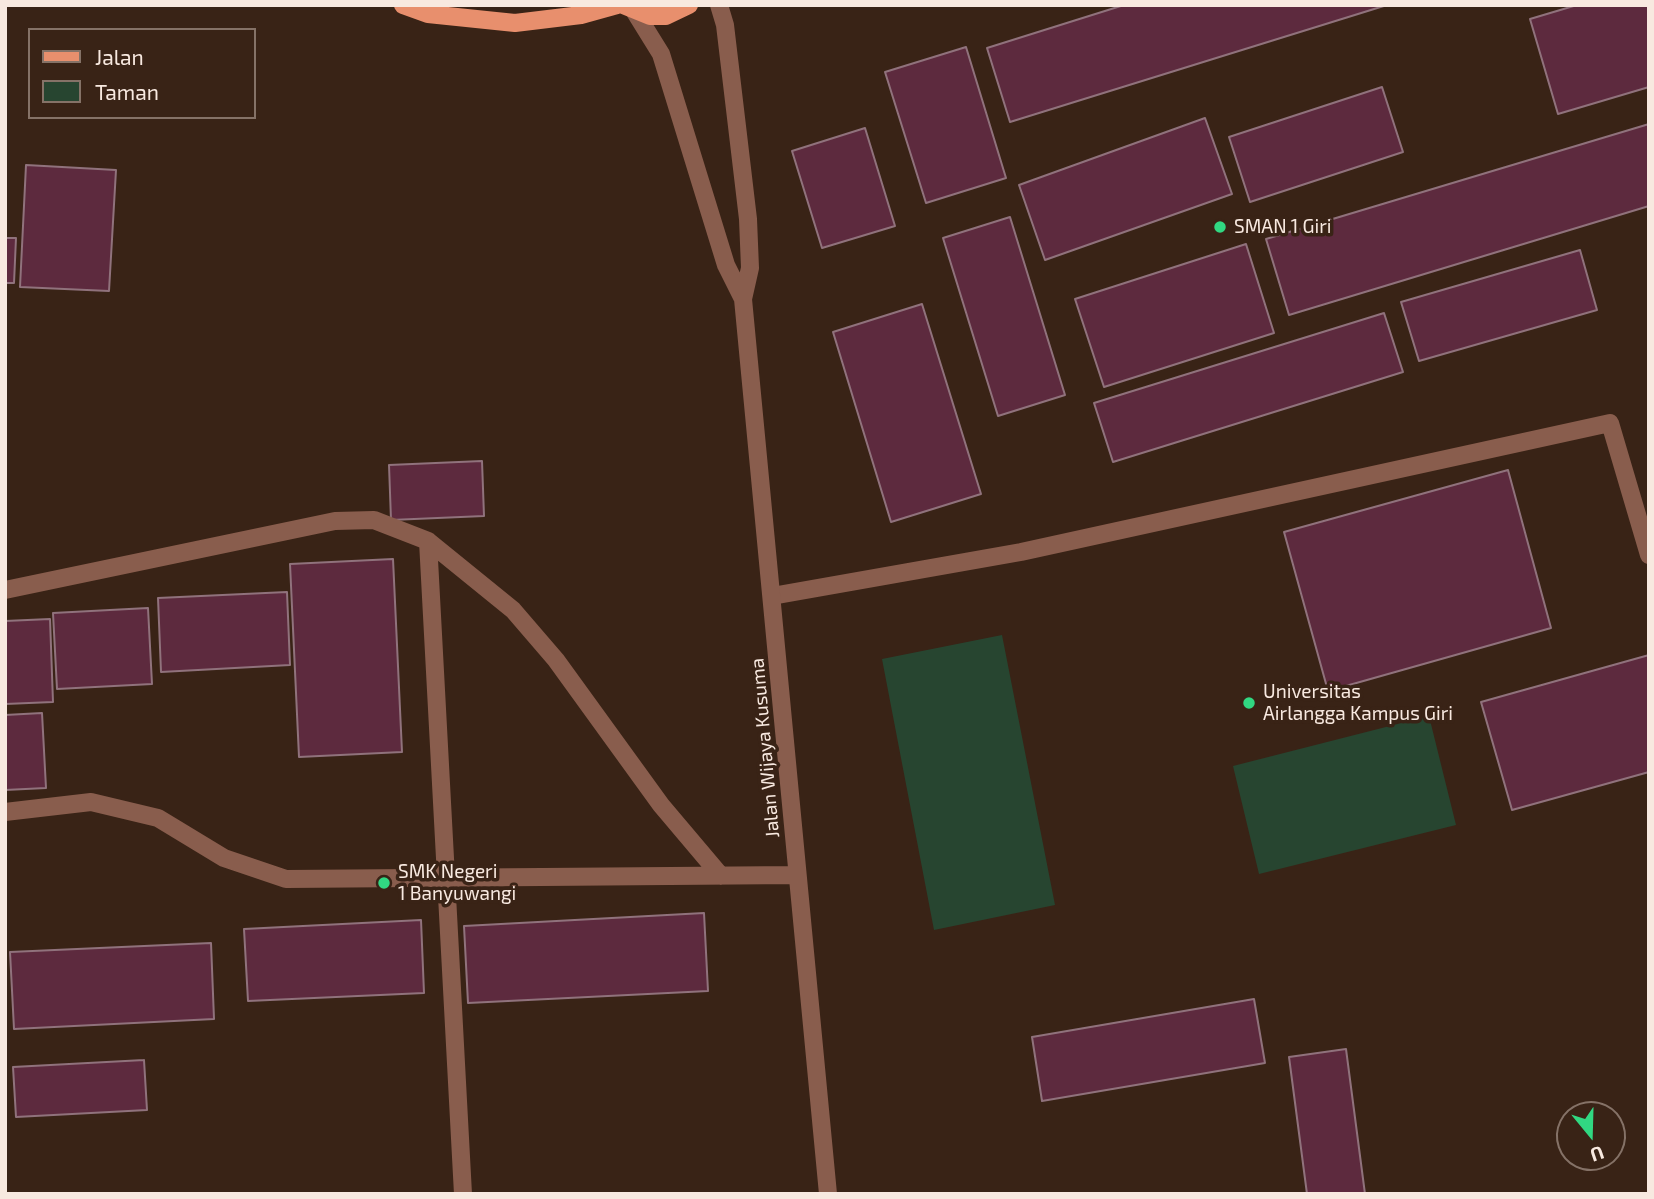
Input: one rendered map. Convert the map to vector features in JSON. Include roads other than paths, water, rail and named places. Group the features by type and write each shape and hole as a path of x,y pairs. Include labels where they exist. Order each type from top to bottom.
{"main road":[{"path":"402,5 428,14 515,23 581,15 617,5"},
{"path":"629,9 666,16 689,5"}],"street":[{"path":"719,5 725,25 748,219 750,268 743,299"},
{"path":"629,9 660,54 726,265 743,299"},
{"name":"Jalan Wijaya Kusuma","path":"743,299 828,1194"},
{"path":"772,596 1021,552 1610,423 1649,555"},
{"path":"5,590 335,521 374,520 428,541 513,610 556,660 661,805 721,876"},
{"path":"428,541 433,588 444,878 463,1194"},
{"path":"5,812 91,802 104,805 158,818 224,858 286,879 797,875"}],"place":[{"name":"SMAN 1 Giri","path":"1220,227"},
{"name":"Universitas Airlangga Kampus Giri","path":"1249,703"},
{"name":"SMK Negeri 1 Banyuwangi","path":"384,883"}]}
